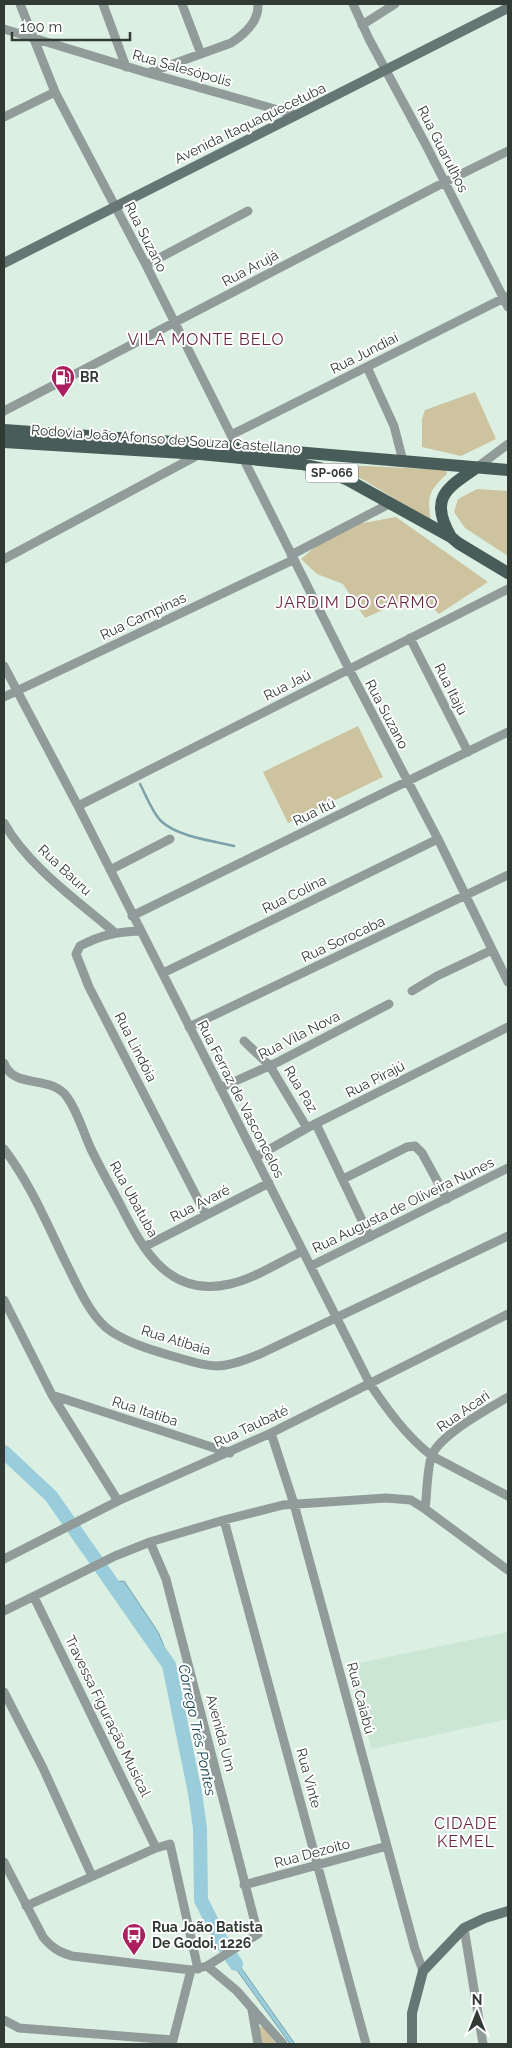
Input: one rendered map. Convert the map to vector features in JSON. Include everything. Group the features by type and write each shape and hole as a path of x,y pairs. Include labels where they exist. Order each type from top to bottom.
{"main road":[{"name":"Rodovia João Afonso de Souza Castellano","path":"4,430 240,452 403,460 508,470"},
{"name":"Rodovia João Afonso de Souza Castellano","path":"4,442 200,454 240,452 320,468 348,480 451,537 458,544 508,573"},
{"path":"451,537 442,516 441,503 444,492 453,483 476,468"}],"street":[{"name":"Rua Suzano","path":"20,4 55,92 146,265 349,670 438,838 508,982"},
{"path":"103,4 126,67"},
{"path":"182,4 201,54"},
{"path":"148,73 231,43 242,36 253,23 258,4"},
{"name":"Rua Guarulhos","path":"353,4 362,25 506,296 508,307"},
{"path":"362,25 395,4"},
{"name":"Avenida Itaquaquecetuba","path":"4,263 387,71 508,8"},
{"name":"Rua Salesópolis","path":"5,31 296,115"},
{"path":"4,117 55,92"},
{"name":"Rua Arujá","path":"4,411 508,151"},
{"path":"146,265 248,211"},
{"name":"Rua Jundiaí","path":"231,435 506,296"},
{"path":"367,367 394,426 403,460"},
{"path":"476,468 508,444"},
{"path":"495,453 508,453"},
{"path":"4,559 200,454"},
{"name":"Rua Campinas","path":"4,697 292,558 389,504"},
{"name":"Rua Jaú","path":"78,806 508,589"},
{"name":"Rua Itaju","path":"410,638 468,752"},
{"name":"Rua Ferraz de Vasconcelos","path":"4,666 78,806 370,1384 422,1448 432,1456 508,1496"},
{"name":"Rua Itú","path":"132,916 508,732"},
{"name":"Rua Bauru","path":"4,823 21,847 37,864 114,932"},
{"name":"Rua Colina","path":"162,973 438,838"},
{"path":"110,870 170,839"},
{"name":"Rua Sorocaba","path":"190,1027 508,875"},
{"name":"Rua Lindóia","path":"140,931 114,932 80,946 76,954 90,987 206,1215"},
{"path":"412,992 437,976 492,950"},
{"name":"Rua Vila Nova","path":"220,1088 270,1066 390,1004"},
{"name":"Rua Pirajú","path":"256,1158 312,1126 508,1027"},
{"name":"Rua Paz","path":"244,1041 270,1066 312,1126 342,1179 370,1237"},
{"name":"Rua Ubatuba","path":"4,1063 12,1075 22,1079 52,1084 68,1097 91,1148 137,1237 162,1269 188,1283 199,1286 230,1284 253,1276 303,1250"},
{"path":"342,1179 408,1147 415,1146 422,1153 447,1199"},
{"name":"Rua Atibaia","path":"4,1149 26,1182 87,1302 103,1324 111,1332 142,1347 218,1367 233,1365 337,1318 508,1236"},
{"name":"Rua Augusta de Oliveira Nunes","path":"311,1266 508,1168"},
{"name":"Rua Avaré","path":"144,1247 268,1183"},
{"path":"4,1300 52,1395 118,1501"},
{"name":"Rua Taubaté","path":"4,1559 118,1501 230,1453 508,1314"},
{"name":"Rua Itatiba","path":"52,1395 230,1453"},
{"name":"Rua Acari","path":"432,1456 439,1445 451,1434 508,1397"},
{"name":"Rua Caiabú","path":"271,1433 294,1504 415,1949 423,1971"},
{"path":"425,1509 432,1456"},
{"path":"4,1611 115,1556 150,1542 224,1520 294,1504 386,1498 411,1500 508,1570"},
{"name":"Rua Vinte","path":"224,1520 366,2044"},
{"name":"Avenida Um","path":"150,1542 166,1579 258,1934 199,1968"},
{"name":"Travessa Figuração Musical","path":"34,1597 156,1848"},
{"path":"4,1692 43,1768 92,1876"},
{"path":"4,2020 18,2028 172,2042 199,1968 170,1844 156,1848 26,1906"},
{"name":"Rua Dezoito","path":"244,1885 387,1846"},
{"path":"4,1862 26,1906 50,1946 72,1956 199,1968 237,1991 283,2044"},
{"path":"412,2044 412,2013 423,1971 464,1928 485,1918 508,1911"},
{"path":"464,1928 483,2044"},
{"path":"252,2008 258,2044"}],"shaded area":[{"path":"475,392 496,439 461,456 422,447 422,419 425,410"},
{"path":"328,464 446,470 447,474 436,485 430,495 431,521 364,480"},
{"path":"477,489 508,491 508,556 465,528 454,512 458,499"},
{"path":"396,517 488,582 439,614 418,594 365,618 343,584 317,574 301,559 322,541 352,525"},
{"path":"358,726 383,777 288,823 263,772"},
{"path":"508,1632 508,1719 372,1749 363,1722 349,1665"},
{"path":"263,2026 276,2044 262,2044 258,2028"}],"water":[{"path":"124,1581 158,1632 177,1677 184,1714 181,1714 174,1674 154,1634 115,1582"},
{"path":"230,1952 295,2044 290,2044 226,1955"}],"waterway":[{"path":"140,784 155,813 168,826 186,835 234,846"},
{"name":"Córrego Três Pontes","path":"4,1452 51,1496 169,1665 195,1793 200,1828 201,1900 224,1946 236,1964"}],"place":[{"name":"BR","path":"63,398"},
{"name":"Rua João Batista De Godoi, 1226","path":"134,1956"}],"district":[{"name":"VILA MONTE BELO","path":"206,339"},
{"name":"JARDIM DO CARMO","path":"357,602"},
{"name":"CIDADE KEMEL","path":"466,1832"}]}
